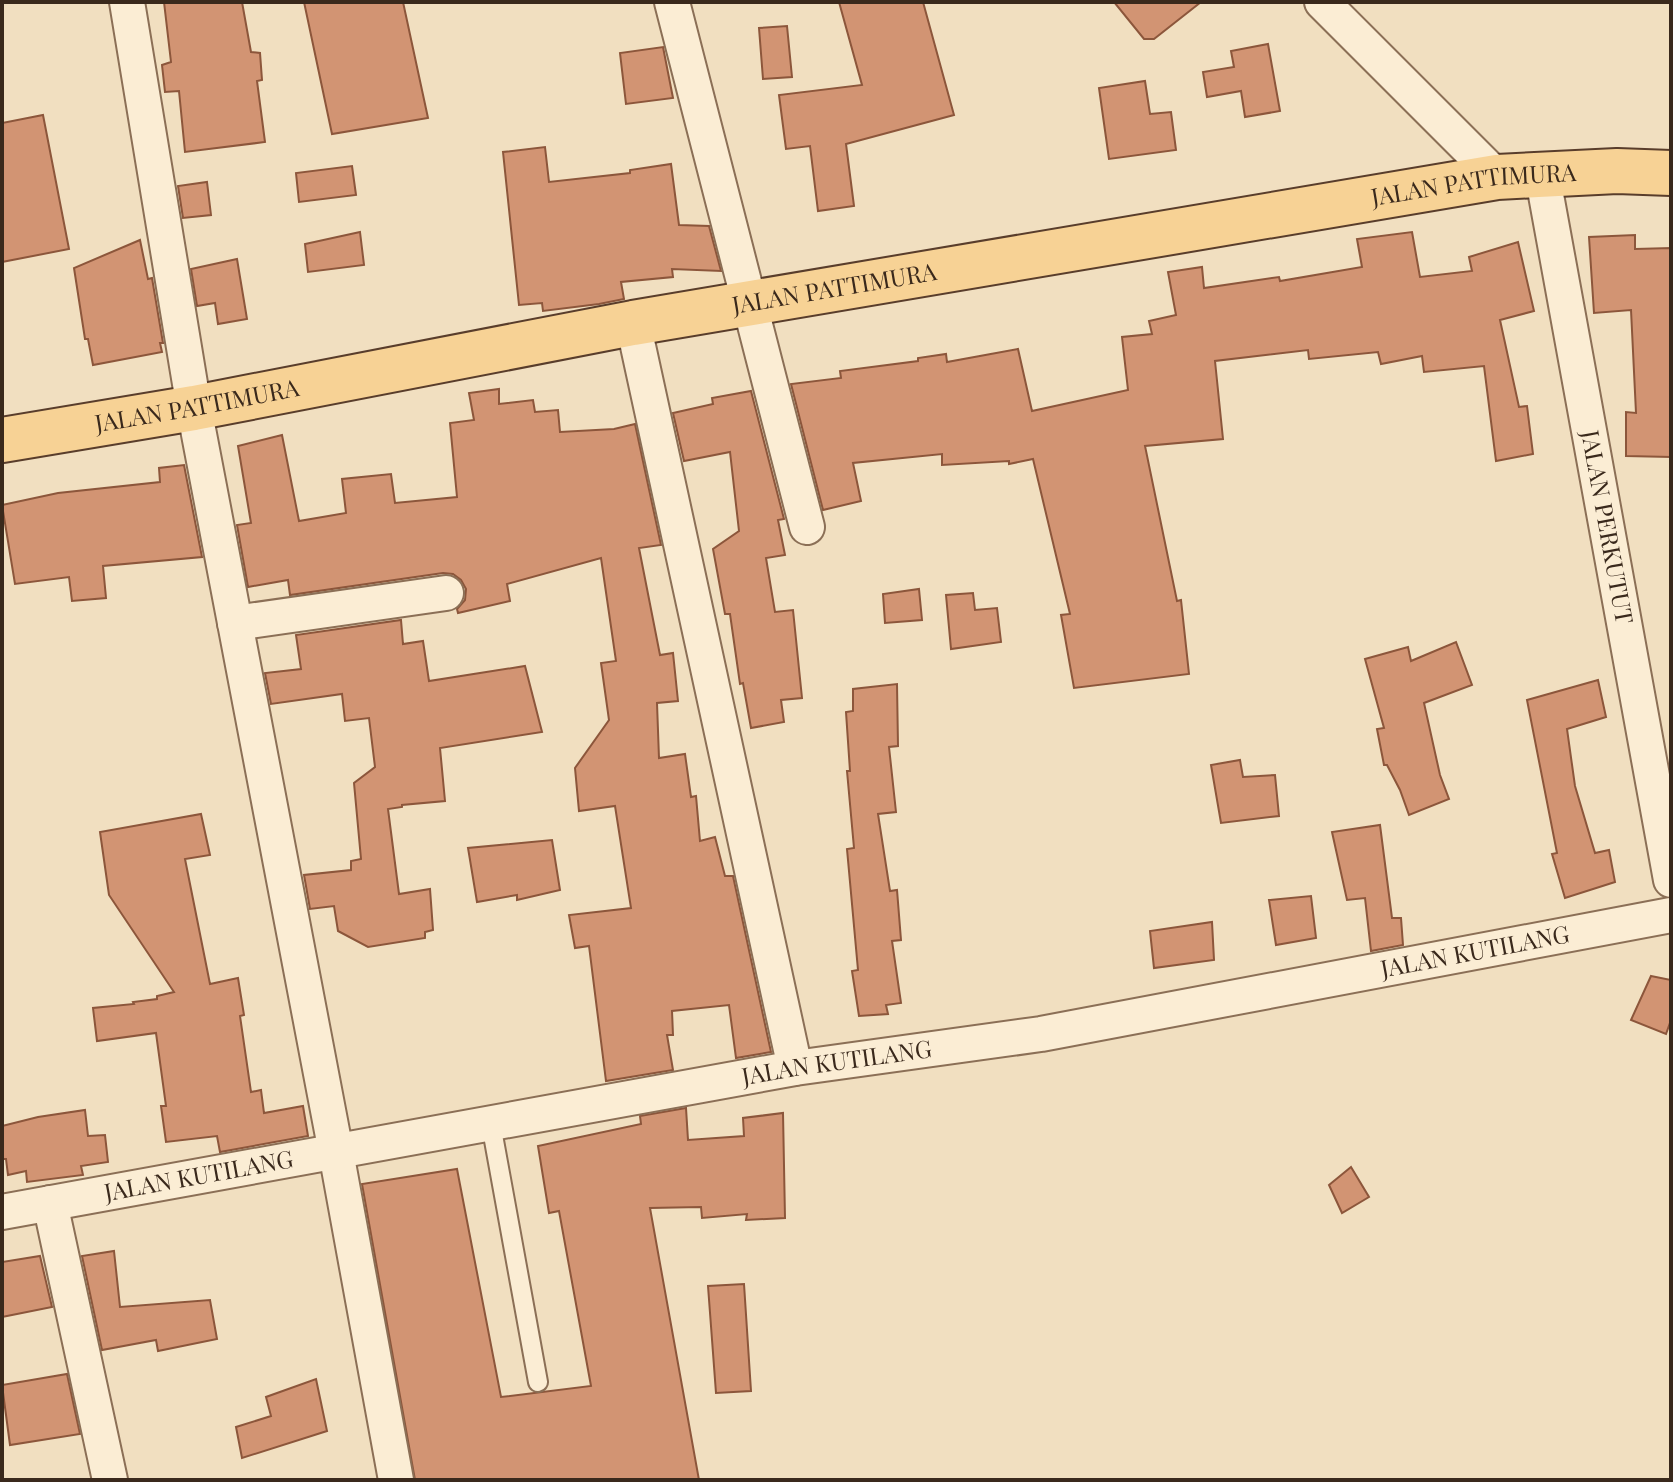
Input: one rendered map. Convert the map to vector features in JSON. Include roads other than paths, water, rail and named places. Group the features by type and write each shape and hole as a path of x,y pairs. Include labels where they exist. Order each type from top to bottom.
{"main road":[{"name":"JALAN PATTIMURA","path":"2,440 194,408 633,323 1497,177 1617,171 1671,173"}],"street":[{"path":"127,2 194,408 396,1480"},
{"path":"672,2 807,527"},
{"path":"1322,2 1497,177"},
{"name":"JALAN PERKUTUT","path":"1542,173 1671,880"},
{"path":"633,323 795,1068"},
{"path":"235,623 446,593"},
{"name":"JALAN KUTILANG","path":"2,1212 795,1068 1041,1034 1671,915"},
{"path":"50,1203 110,1480"}],"lane":[{"path":"491,1124 538,1382"}]}
